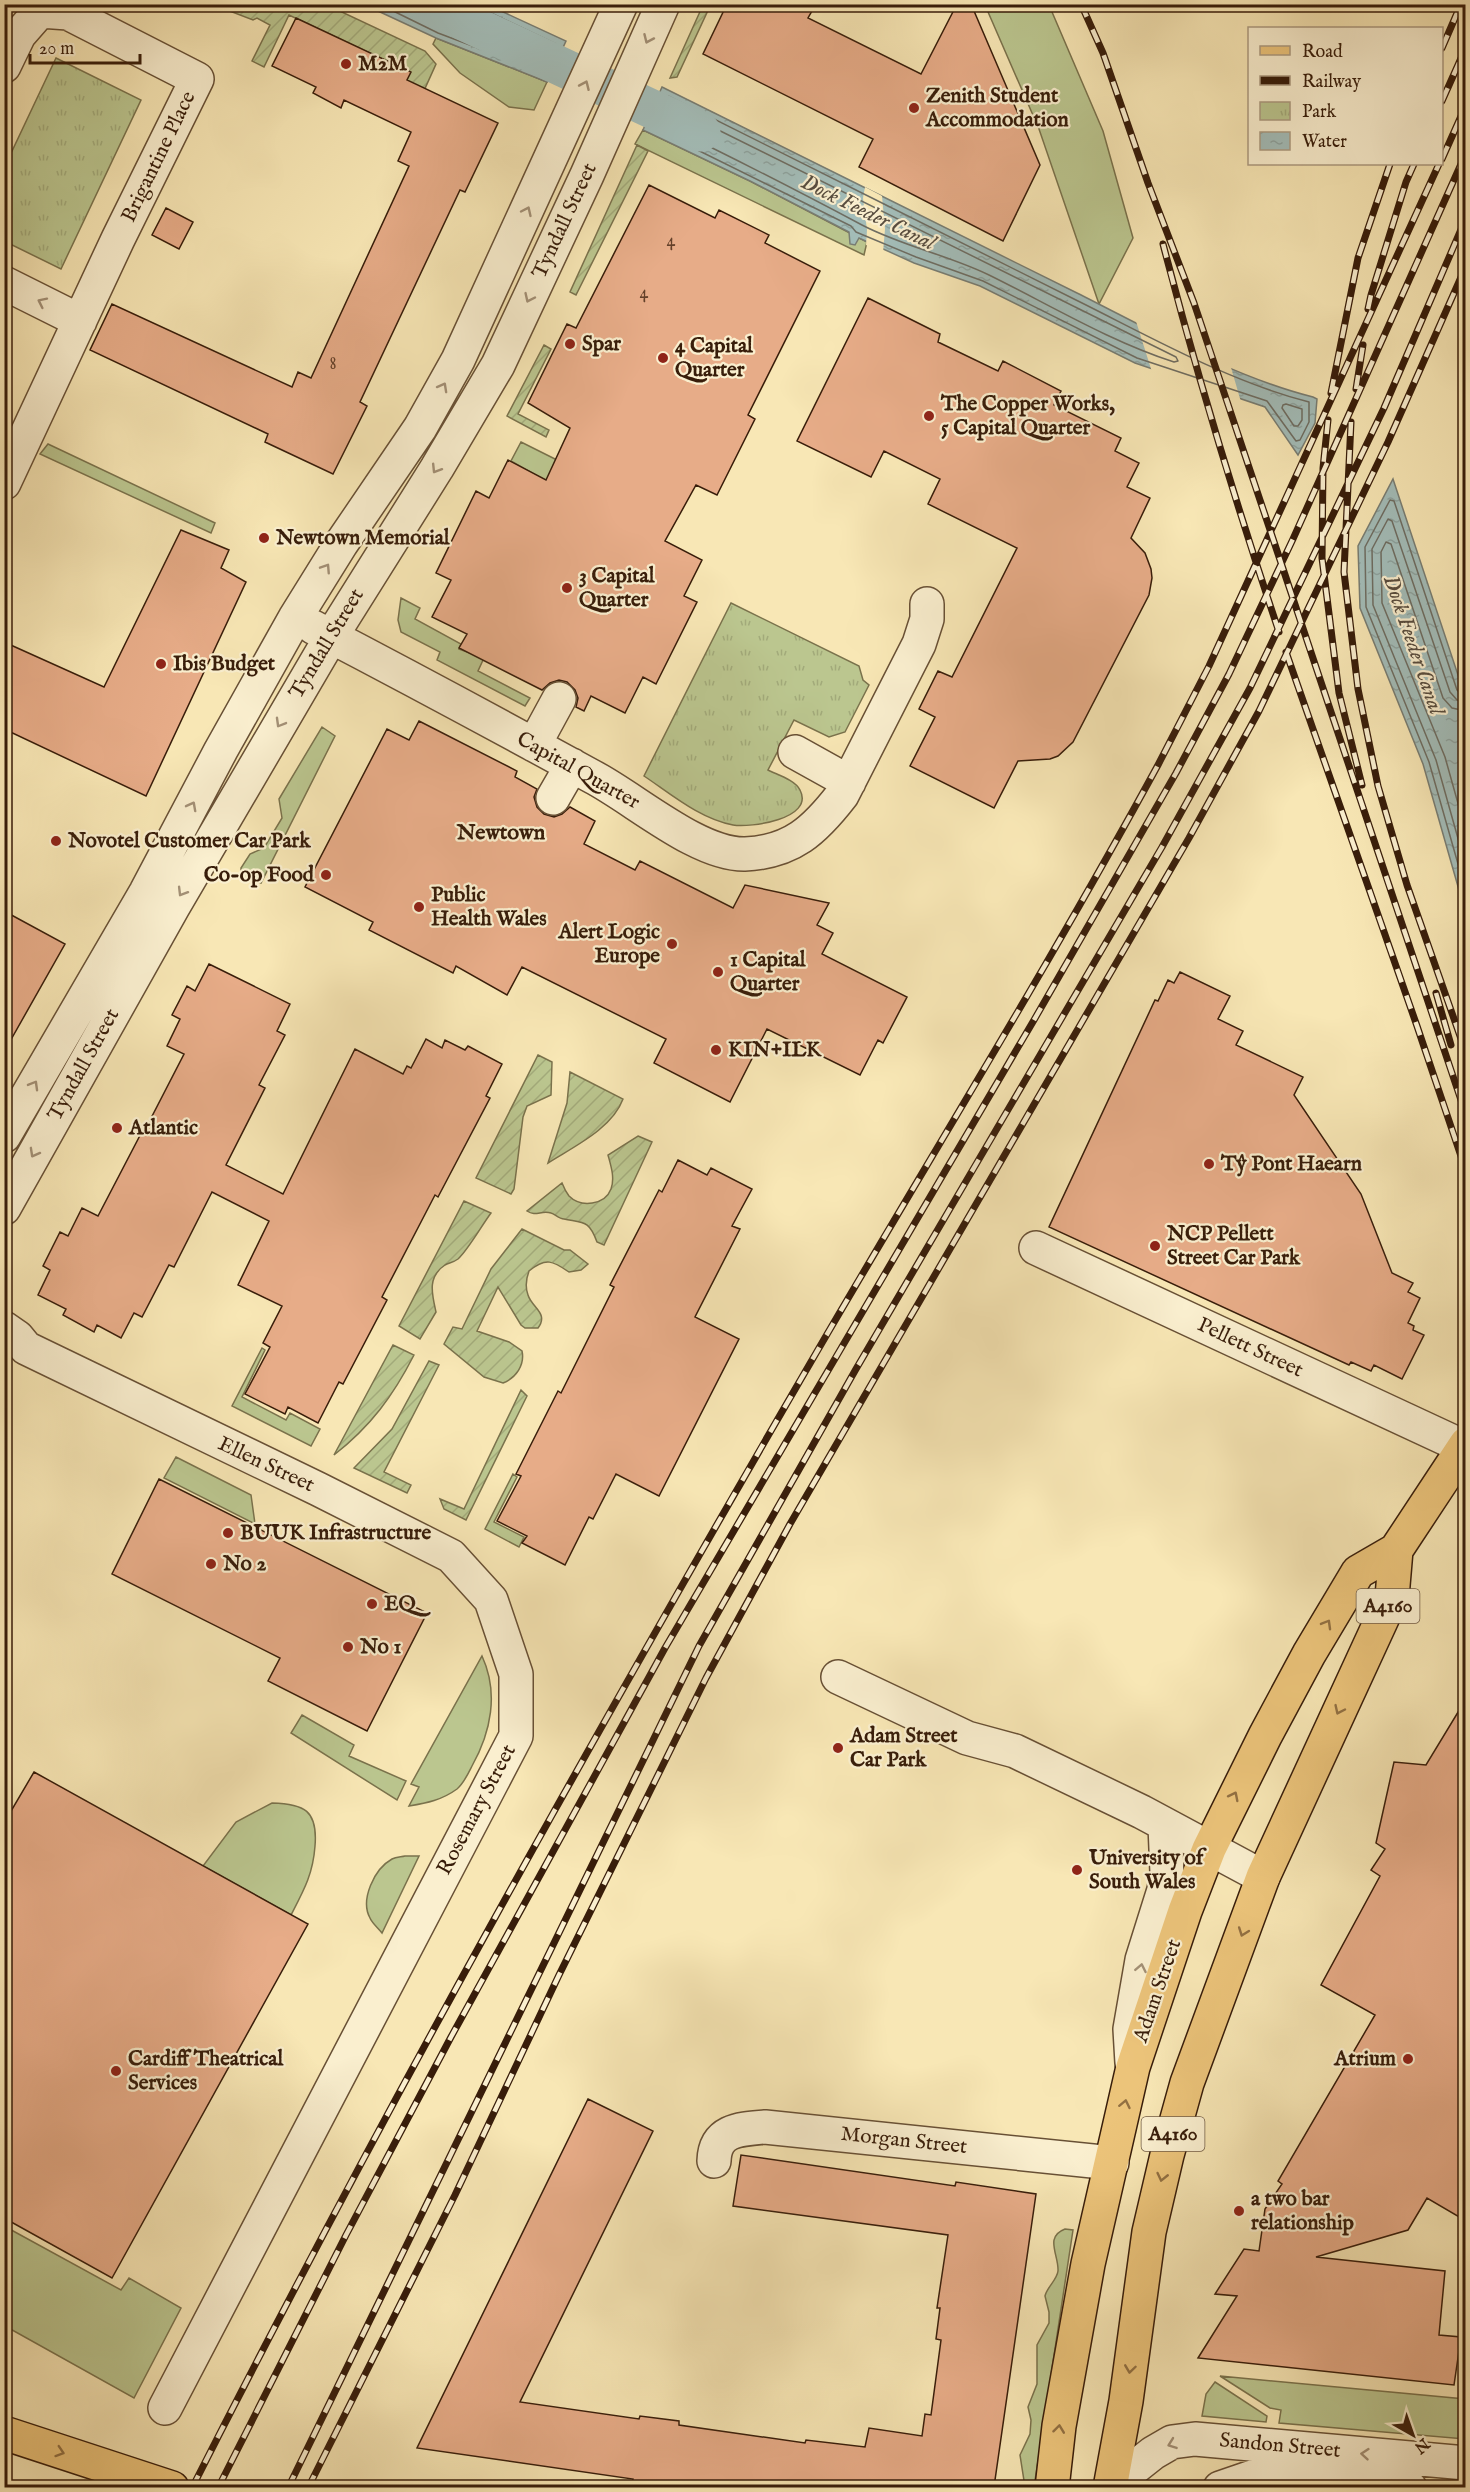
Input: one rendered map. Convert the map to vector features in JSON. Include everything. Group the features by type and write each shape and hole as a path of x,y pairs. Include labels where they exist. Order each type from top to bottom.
{"main road":[{"name":"Adam Street","path":"1052,2487 1072,2344 1132,2067 1189,1900 1209,1849 1309,1654 1358,1572 1396,1550 1465,1446"},
{"name":"Adam Street","path":"1110,2487 1126,2401 1149,2232 1187,2083 1263,1877 1392,1597 1396,1550"},
{"path":"4,2433 172,2487"}],"street":[{"name":"Tyndall Street","path":"4,1136 146,892 221,750 296,618 341,544 420,428 458,360 621,4"},
{"name":"Tyndall Street","path":"4,1208 173,907 331,637 437,468 498,364 663,4"},
{"name":"Brigantine Place","path":"4,66 19,35 40,11 68,13 197,79 118,239 4,483"},
{"path":"4,284 80,321"},
{"name":"Capital Quarter","path":"296,618 572,765 693,839 727,852 745,854 790,845 807,834 826,816 849,782 921,638 927,619 927,604"},
{"path":"534,745 559,699"},
{"path":"795,752 849,782"},
{"path":"553,798 572,765"},
{"name":"Pellett Street","path":"1036,1248 1465,1446"},
{"name":"Ellen Street","path":"12,1343 318,1489 451,1556 491,1600"},
{"name":"Rosemary Street","path":"165,2408 516,1736 516,1674 491,1600"},
{"path":"838,1677 967,1738 1014,1751 1142,1812 1263,1877"},
{"path":"1132,2067 1130,2029 1140,1971 1167,1873 1165,1825"},
{"name":"Morgan Street","path":"714,2161 714,2151 719,2141 731,2133 765,2127 1112,2163"},
{"name":"Sandon Street","path":"1110,2487 1153,2453 1172,2442 1195,2439 1466,2463"},
{"path":"1220,2487 1255,2476 1410,2487"}],"green space":[{"path":"233,5 247,5 258,10 265,5 327,5 425,51 436,64 413,115 406,81 410,72 289,15 264,67 252,61 270,25 257,18 253,20 227,10"},
{"path":"703,5 710,6 677,77 670,78"},
{"path":"985,5 1049,5 1103,131 1133,238 1099,304 1039,129"},
{"path":"436,38 547,82 534,110 509,107 460,73 433,44"},
{"path":"56,58 141,100 61,269 4,241 5,166"},
{"path":"643,130 750,181 867,242 864,255 635,144"},
{"path":"637,145 648,151 576,295 570,292"},
{"path":"544,345 551,349 518,414 549,430 546,437 507,416"},
{"path":"521,442 623,493 546,481 511,461"},
{"path":"48,444 215,523 211,533 40,454"},
{"path":"401,598 420,608 415,619 461,644 459,649 484,658 478,671 530,698 525,706 437,660 440,652 401,632 398,620"},
{"path":"731,603 859,666 863,680 869,685 845,732 829,737 794,720 768,770 798,786 802,800 798,808 790,815 766,823 741,826 721,822 697,812 644,776"},
{"path":"322,727 335,736 261,883 241,877 241,868 250,854 264,848 282,818 279,799"},
{"path":"538,1055 552,1062 551,1095 527,1106 523,1117 514,1189 511,1194 476,1178"},
{"path":"570,1072 623,1099 618,1110 601,1128 548,1163 567,1103"},
{"path":"638,1136 652,1142 604,1245 597,1242 585,1224 562,1219 551,1213 527,1211 562,1183 574,1200 592,1203 604,1199 613,1181 608,1155"},
{"path":"464,1201 491,1213 462,1255 445,1265 435,1275 432,1286 436,1312 420,1339 399,1326"},
{"path":"522,1229 564,1250 570,1250 588,1264 581,1270 569,1272 554,1263 545,1262 529,1271 526,1289 530,1300 541,1314 541,1323 538,1328 525,1328 521,1325 498,1287 477,1331 509,1342 522,1351 521,1366 512,1378 503,1383 484,1377 444,1344 453,1327 462,1329 491,1269"},
{"path":"393,1345 414,1355 406,1370 380,1410 334,1455"},
{"path":"262,1348 265,1350 242,1397 286,1420 290,1413 320,1429 311,1446 232,1406"},
{"path":"429,1361 439,1365 384,1472 411,1485 407,1493 354,1468 392,1429"},
{"path":"521,1390 527,1396 466,1520 444,1509 440,1499 464,1509"},
{"path":"176,1457 251,1495 255,1524 164,1478"},
{"path":"513,1474 517,1477 494,1522 524,1537 519,1547 485,1529"},
{"path":"482,1656 490,1684 491,1698 488,1726 479,1753 466,1778 457,1789 434,1801 409,1806 419,1787 411,1784"},
{"path":"302,1715 354,1745 349,1756 406,1781 397,1800 291,1733"},
{"path":"272,1803 293,1805 307,1811 314,1824 315,1846 310,1874 291,1915 203,1866 236,1822"},
{"path":"419,1856 382,1933 372,1922 367,1911 370,1886 385,1864 394,1858"},
{"path":"4,2226 121,2290 129,2278 181,2308 134,2398 5,2326"},
{"path":"1065,2229 1073,2230 1034,2487 1025,2487 1020,2455 1030,2434 1031,2420 1028,2407 1037,2384 1037,2345 1049,2323 1045,2296 1058,2271 1054,2247 1055,2237"},
{"path":"1220,2376 1465,2399 1465,2439 1279,2423 1281,2410 1270,2408"},
{"path":"1215,2382 1267,2416 1266,2422 1202,2416 1206,2394"}],"water":[{"path":"365,5 488,5 566,41 547,82 436,38"},
{"path":"662,87 1193,351 1253,378 1317,399 1315,423 1298,455 1265,407 1135,363 980,286 914,263 859,238 855,245 850,244 849,232 643,130"},
{"path":"1393,479 1465,696 1465,911 1423,764 1360,608 1358,546"}],"pier":[{"path":"865,187 882,196 885,229 883,253 866,245 867,230 863,198"},
{"path":"1135,318 1230,364 1241,402 1152,372"}],"building":[{"name":"Zenith Student Accommodation","path":"727,4 816,4 808,18 921,74 957,4 971,4 1040,165 1003,241 859,167 873,139 703,54"},
{"path":"296,18 411,72 407,80 498,123 465,192 460,190 360,402 367,406 333,474 265,442 268,434 90,350 112,304 292,387 298,372 311,378 409,166 398,161 411,132 344,100 341,108 313,93 316,87 272,66"},
{"path":"649,185 715,218 719,210 769,235 765,243 820,271 748,415 755,419 717,495 696,485 665,541 702,560 684,596 697,602 656,684 643,677 625,713 591,696 584,711 576,707 578,698 575,690 567,682 559,680 550,683 542,690 459,648 467,634 432,617 451,580 436,573 476,491 489,498 508,460 546,480 570,428 528,403 567,324 576,328"},
{"path":"166,208 193,222 179,249 152,235"},
{"path":"868,298 940,334 938,342 998,371 1003,361 1061,391 1054,405 1121,438 1115,451 1139,463 1127,487 1150,498 1131,538 1145,553 1151,569 1149,595 1073,742 1058,756 1050,759 1018,761 994,808 910,766 935,717 919,709 938,671 952,677 1017,548 928,504 940,479 884,451 871,477 797,441"},
{"name":"Ibis Budget","path":"181,530 229,550 221,568 246,582 146,796 4,729 4,642 104,687"},
{"path":"419,721 517,771 515,777 537,789 534,797 537,807 544,814 554,817 570,807 595,821 584,844 635,870 640,861 733,908 745,885 829,903 817,925 833,933 822,954 907,997 883,1043 878,1040 860,1075 767,1029 730,1102 654,1063 666,1039 522,967 507,995 456,966 453,973 369,930 373,922 305,887 387,729 409,740"},
{"path":"4,911 65,944 4,1052"},
{"path":"209,964 290,1004 277,1031 285,1035 259,1085 265,1088 226,1165 283,1194 355,1049 403,1074 407,1066 411,1068 426,1039 442,1048 445,1040 465,1050 468,1046 502,1064 486,1096 490,1098 438,1197 435,1195 382,1297 387,1300 343,1384 339,1382 318,1423 288,1407 285,1414 245,1394 270,1347 263,1343 282,1306 238,1285 269,1221 212,1192 174,1267 169,1265 142,1317 134,1313 121,1338 97,1325 94,1332 63,1315 66,1309 38,1295 50,1270 43,1266 60,1232 68,1236 82,1208 98,1216 149,1122 184,1054 167,1046 180,1019 172,1015 187,986 195,991"},
{"name":"Tŷ Pont Haearn","path":"1180,972 1230,996 1218,1019 1243,1031 1236,1045 1303,1077 1294,1095 1361,1194 1392,1273 1413,1283 1408,1292 1420,1298 1408,1323 1414,1326 1413,1330 1424,1335 1402,1379 1374,1365 1371,1371 1351,1362 1349,1365 1049,1227 1155,1000 1158,1001 1168,980 1174,983"},
{"path":"678,1160 707,1175 711,1168 752,1189 732,1226 740,1229 695,1317 739,1339 659,1496 616,1474 593,1519 589,1517 565,1565 522,1543 527,1536 497,1521 521,1476 516,1474 558,1391 561,1393 614,1287 610,1285 659,1190 662,1192"},
{"path":"159,1479 427,1613 367,1731 268,1681 280,1658 112,1574"},
{"name":"Atrium","path":"1466,1699 1466,2221 1427,2198 1408,2230 1316,2257 1445,2271 1439,2335 1461,2337 1454,2385 1198,2358 1237,2296 1215,2294 1244,2249 1259,2251 1265,2209 1282,2184 1278,2181 1375,2015 1321,1985 1380,1876 1371,1870 1385,1849 1376,1843 1394,1762 1426,1765"},
{"name":"Cardiff Theatrical Services","path":"34,1772 308,1924 112,2278 4,2218 4,1823"},
{"path":"588,2099 653,2131 520,2402 639,2419 640,2416 679,2421 679,2425 805,2443 806,2440 865,2447 869,2428 922,2436 925,2414 931,2415 941,2340 936,2339 940,2308 937,2308 948,2235 733,2206 741,2155 955,2186 956,2182 1036,2194 994,2487 663,2487 632,2483 633,2479 417,2448"}],"waterway":[{"name":"Dock Feeder Canal","path":"427,4 701,132"}],"railway":[{"path":"1081,4 1103,53 1148,183 1194,303 1466,1115"},
{"path":"1443,46 1461,4"},
{"path":"1443,99 1466,47"},
{"path":"1443,157 1466,105"},
{"path":"218,2488 346,2235 451,2037 665,1648 1034,1020 1176,773 1229,674 1293,539 1466,153"},
{"path":"1331,393 1358,258 1390,165"},
{"path":"1368,309 1406,182 1414,165"},
{"path":"192,2488 342,2199 576,1771 819,1348 1076,912 1158,765 1209,666 1439,165"},
{"path":"288,2488 699,1646 856,1369 1162,847 1250,688 1384,408 1466,218"},
{"path":"1163,244 1189,342 1279,632"},
{"path":"308,2488 455,2195 559,1975 706,1678 790,1524 1189,838 1259,711 1388,442 1466,266"},
{"path":"1356,389 1363,345"},
{"path":"1328,420 1323,468 1322,558 1339,693 1362,785"},
{"path":"1351,422 1344,572 1358,689 1378,786 1407,885 1466,1053"},
{"path":"1286,652 1466,1171"},
{"path":"1436,993 1451,1045"}],"place":[{"name":"M2M","path":"346,64"},
{"name":"Zenith Student Accommodation","path":"914,108"},
{"name":"Spar","path":"570,344"},
{"name":"4 Capital Quarter","path":"663,358"},
{"name":"The Copper Works, 5 Capital Quarter","path":"929,416"},
{"name":"Newtown Memorial","path":"264,538"},
{"name":"3 Capital Quarter","path":"567,588"},
{"name":"Ibis Budget","path":"161,664"},
{"name":"Novotel Customer Car Park","path":"56,841"},
{"name":"Co-op Food","path":"326,875"},
{"name":"Public Health Wales","path":"419,907"},
{"name":"Alert Logic Europe","path":"672,944"},
{"name":"1 Capital Quarter","path":"718,972"},
{"name":"KIN+ILK","path":"716,1050"},
{"name":"Atlantic","path":"117,1128"},
{"name":"Tŷ Pont Haearn","path":"1209,1164"},
{"name":"NCP Pellett Street Car Park","path":"1155,1246"},
{"name":"BUUK Infrastructure","path":"228,1533"},
{"name":"No 2","path":"211,1564"},
{"name":"EQ","path":"372,1604"},
{"name":"No 1","path":"348,1647"},
{"name":"Adam Street Car Park","path":"838,1748"},
{"name":"University of South Wales","path":"1077,1870"},
{"name":"Atrium","path":"1408,2059"},
{"name":"Cardiff Theatrical Services","path":"116,2071"},
{"name":"a two bar relationship","path":"1239,2211"}],"district":[{"name":"Newtown","path":"501,833"}]}
